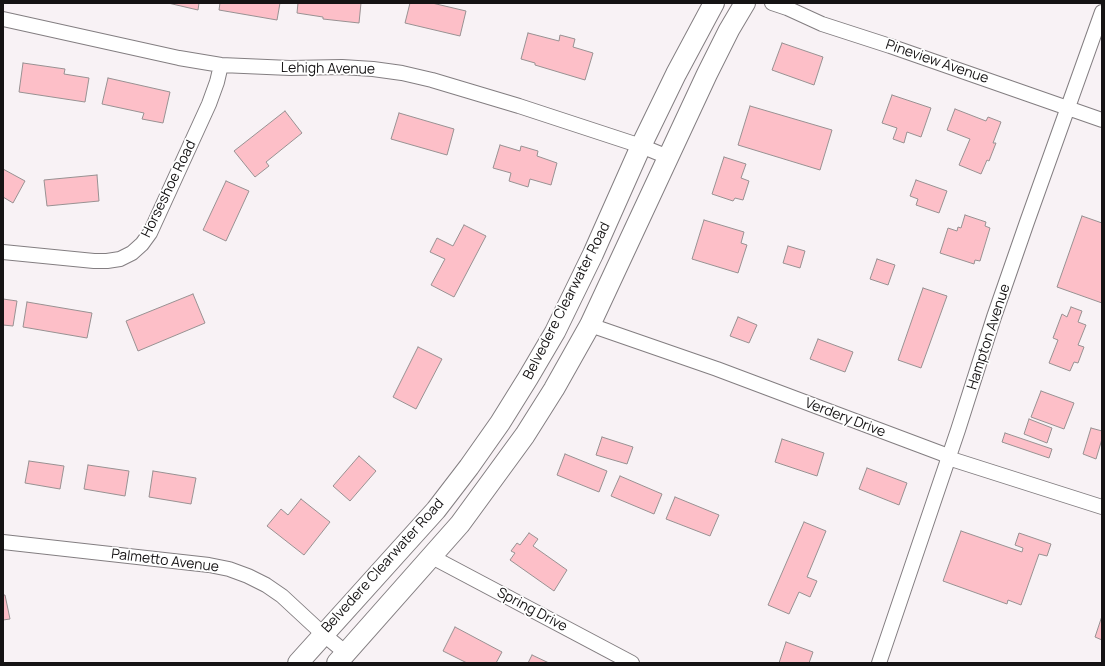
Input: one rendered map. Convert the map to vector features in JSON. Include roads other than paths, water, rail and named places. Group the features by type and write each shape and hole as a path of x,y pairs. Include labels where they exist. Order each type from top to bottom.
{"main road":[{"name":"Belvedere Clearwater Road","path":"298,663 436,510 500,423 555,332 593,254 641,146 676,74 714,3"},
{"name":"Belvedere Clearwater Road","path":"342,658 460,524 525,435 554,389 590,325 707,74 745,3"}],"street":[{"name":"Pineview Avenue","path":"772,3 822,24 890,46 1102,120"},
{"name":"Hampton Avenue","path":"879,663 1027,222 1102,12"},
{"name":"Lehigh Avenue","path":"3,19 179,58 221,65 290,68 342,67 402,73 432,80 505,102 641,146 668,157"},
{"name":"Horseshoe Road","path":"3,252 107,262 120,259 132,253 142,244 150,233 209,104 221,65"},
{"name":"Verdery Drive","path":"590,325 717,369 943,454 948,458 1102,507"},
{"name":"Palmetto Avenue","path":"3,542 209,565 229,569 266,585 282,596 323,634 342,658"},
{"name":"Spring Drive","path":"432,557 632,663"}]}
